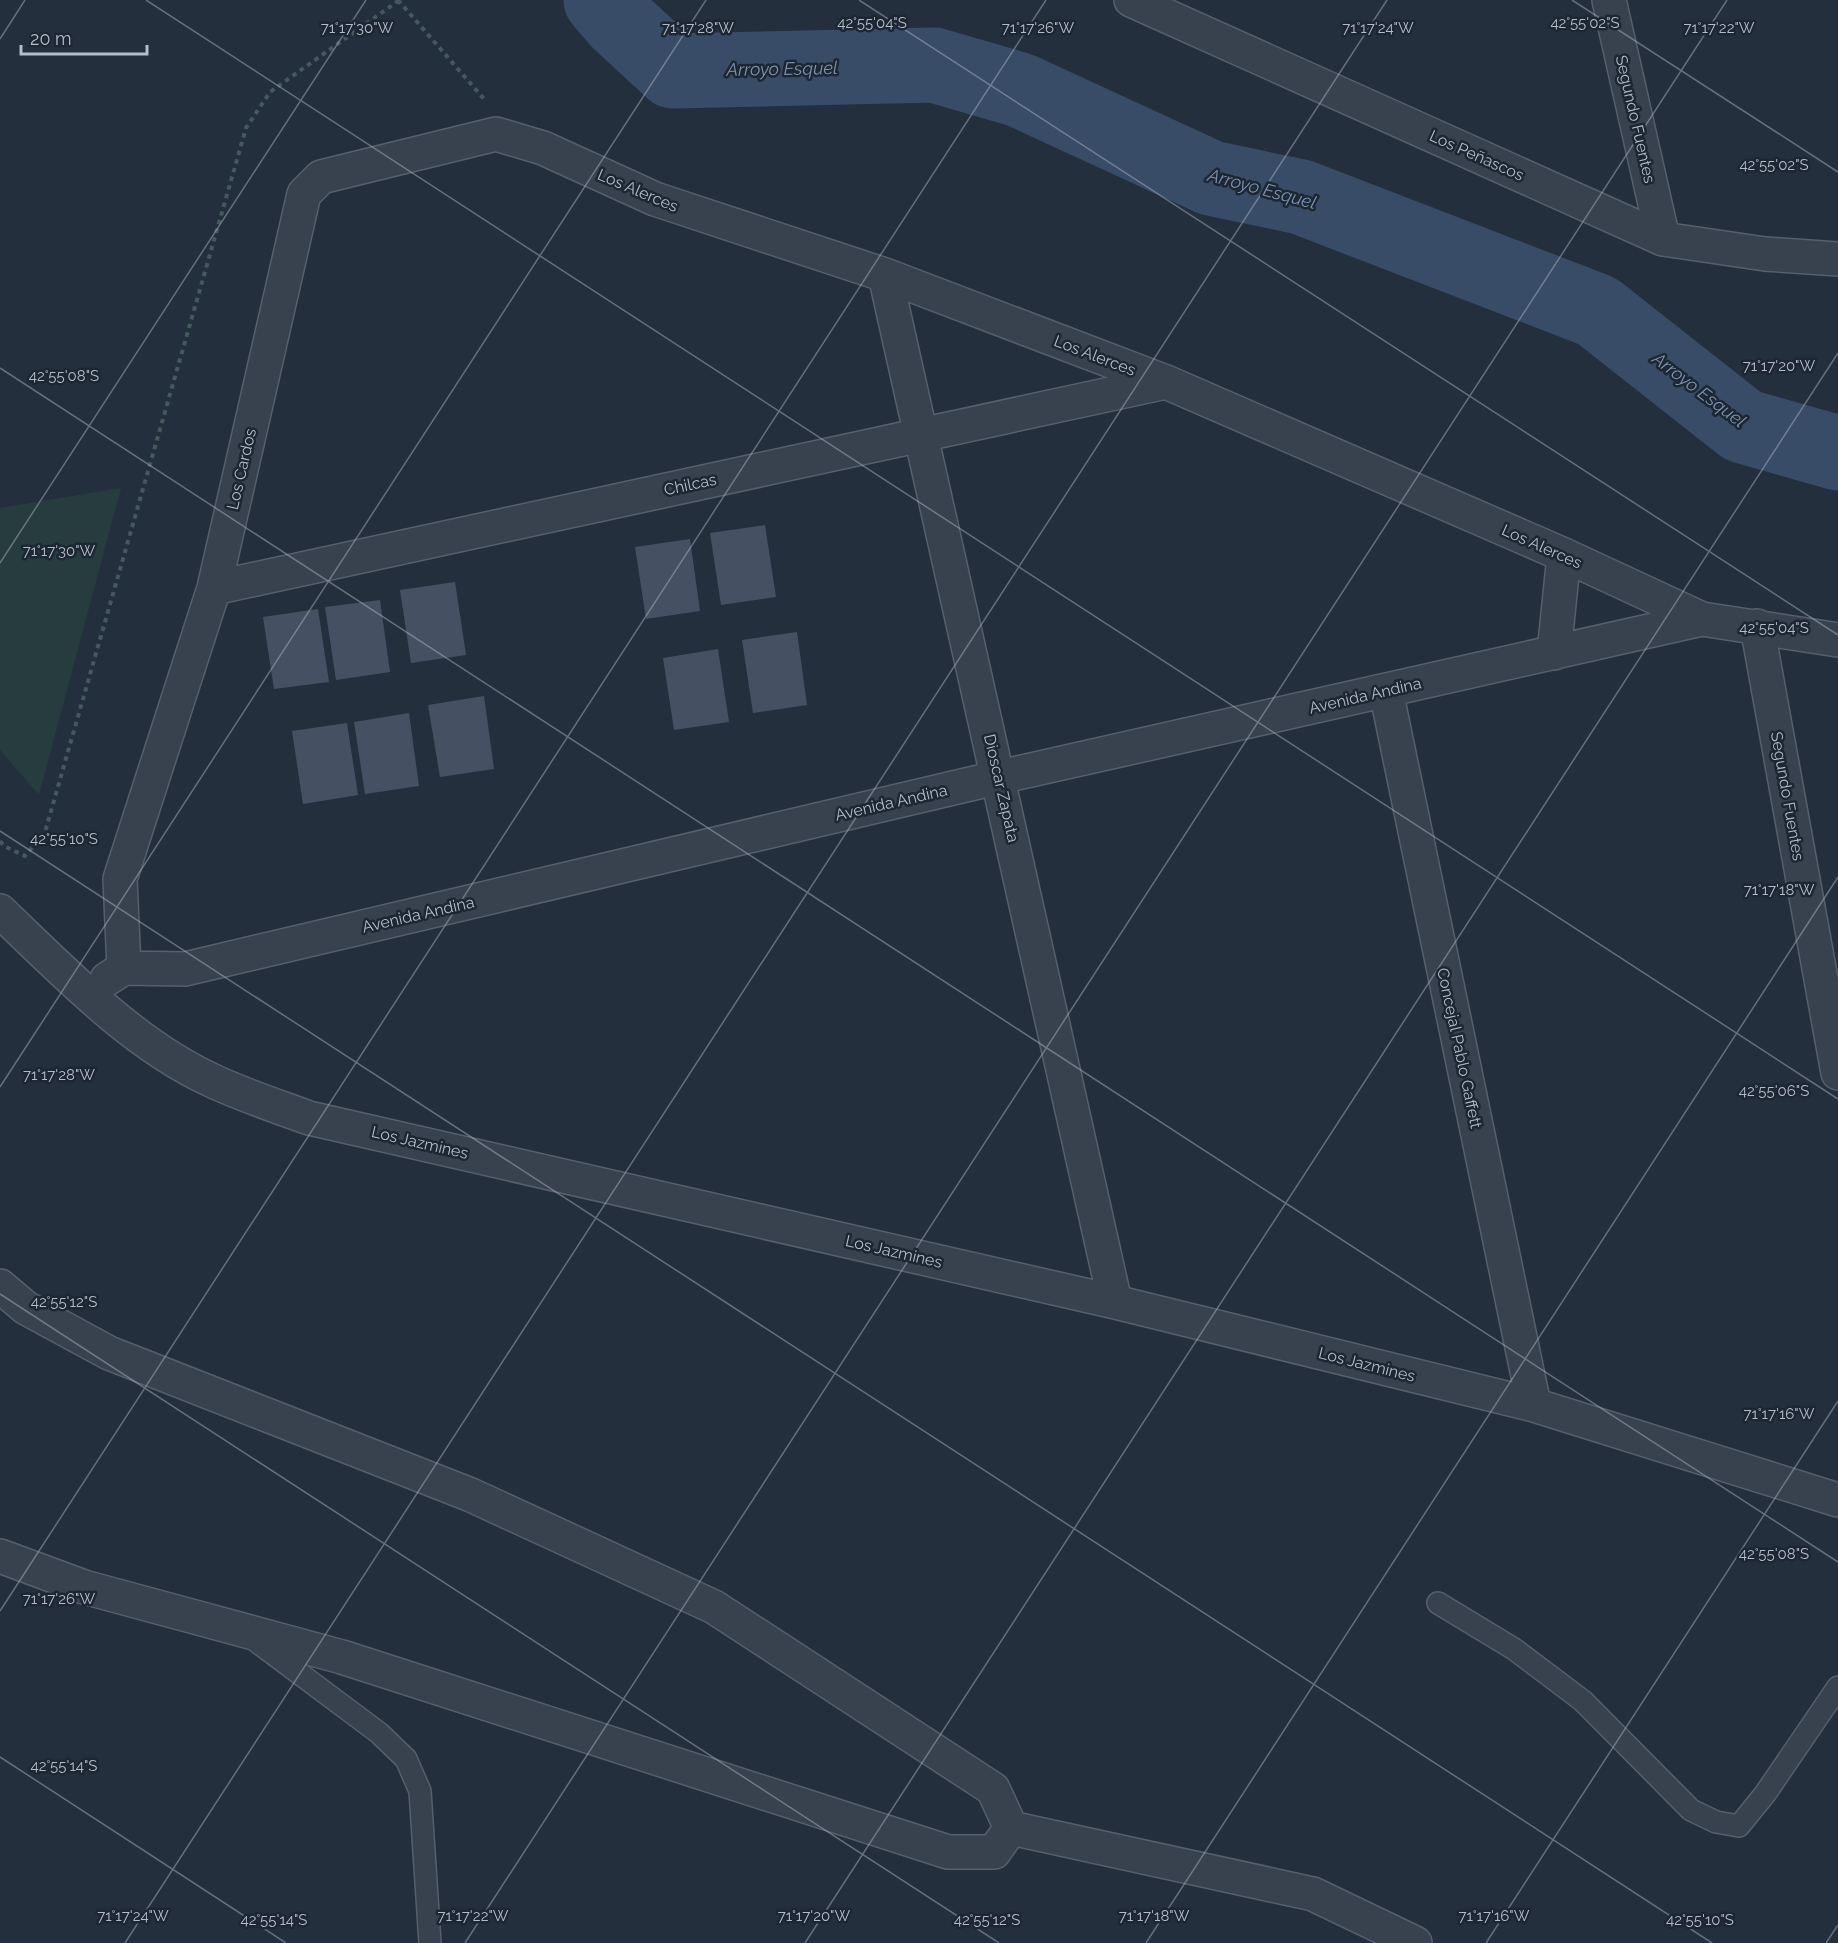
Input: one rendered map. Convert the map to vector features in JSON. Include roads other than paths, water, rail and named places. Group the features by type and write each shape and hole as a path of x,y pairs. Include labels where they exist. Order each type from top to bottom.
{"street":[{"name":"Los Peñascos","path":"1131,0 1177,10 1663,239 1765,254 1838,259"},
{"name":"Segundo Fuentes","path":"1609,0 1663,239"},
{"name":"Los Cardos","path":"124,968 120,879 213,588 304,194 321,177 496,134 525,143"},
{"name":"Los Alerces","path":"525,143 543,148 655,199 885,275 1166,382 1564,555 1702,619 1838,640"},
{"name":"Dioscar Zapata","path":"885,275 1000,777 1115,1302"},
{"name":"Chilcas","path":"213,588 1166,382"},
{"path":"1554,653 1564,555"},
{"name":"Avenida Andina","path":"124,968 185,969 1000,777 1702,619"},
{"name":"Segundo Fuentes","path":"1757,626 1838,1072"},
{"name":"Concejal Pablo Gaffett","path":"1386,691 1534,1405"},
{"name":"Los Jazmines","path":"0,911 85,992 157,1048 210,1080 309,1118 1115,1302 1534,1405 1838,1500"},
{"path":"85,992 124,968"},
{"path":"0,1286 26,1308 109,1353 471,1495 714,1607 993,1789 1011,1828"},
{"path":"0,1556 84,1587 342,1657 948,1852 994,1852 1011,1828"},
{"path":"1011,1828 1313,1894 1415,1943"}],"lane":[{"path":"1438,1603 1514,1649 1583,1701 1691,1810 1716,1822 1739,1826 1765,1794 1838,1687"},
{"path":"242,1629 379,1733 406,1759 420,1791 430,1943"}],"waterway":[{"name":"Arroyo Esquel","path":"601,0 619,21 673,71 934,65 1020,90 1211,178 1301,197 1597,311 1743,426 1838,453"}]}
